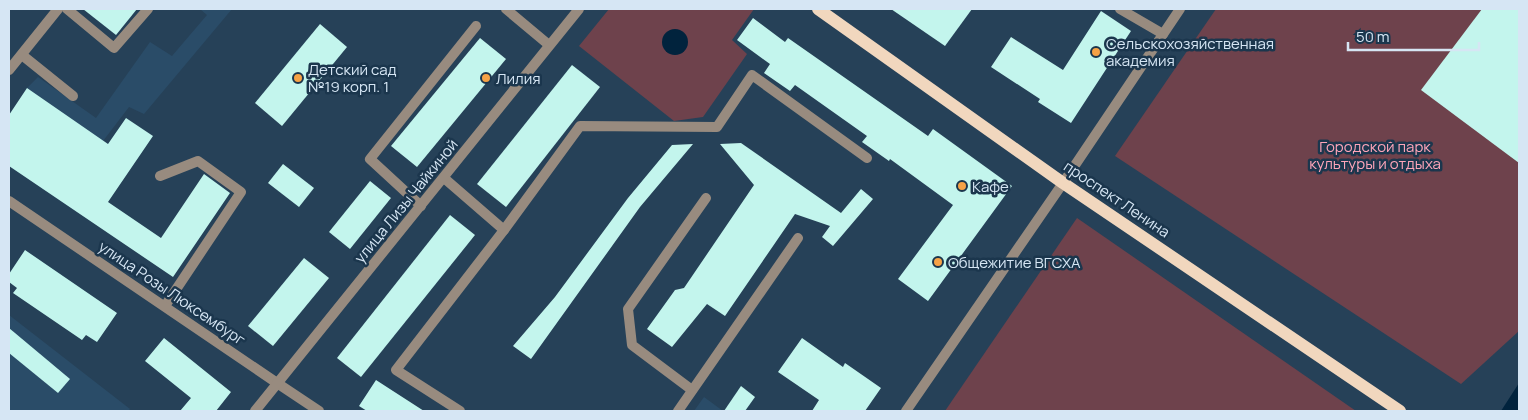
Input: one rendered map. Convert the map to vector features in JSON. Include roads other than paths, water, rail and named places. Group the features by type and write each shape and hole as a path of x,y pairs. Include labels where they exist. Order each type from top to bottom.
{"main road":[{"name":"проспект Ленина","path":"818,9 1063,183 1400,411"}],"street":[{"path":"9,70 58,9"},
{"path":"67,9 114,48 148,9"},
{"path":"506,9 549,45"},
{"name":"улица Лизы Чайкиной","path":"255,411 579,9"},
{"path":"1120,9 1162,34"},
{"path":"906,411 1180,9"},
{"path":"421,206 370,159 476,26"},
{"path":"22,54 73,96"},
{"path":"460,411 396,370 504,230 580,126 718,127 752,75 867,158"},
{"path":"160,176 198,161 241,192 165,306"},
{"path":"444,178 504,230"},
{"path":"692,390 632,346 628,309 706,198"},
{"name":"улица Розы Люксембург","path":"9,201 318,411"},
{"path":"678,411 798,238"}],"place":[{"name":"Сельскохозяйственная академия","path":"1096,52"},
{"name":"Детский сад №19 корп. 1","path":"298,78"},
{"name":"Лилия","path":"486,78"},
{"name":"Кафе","path":"962,186"},
{"name":"Общежитие ВГСХА","path":"938,262"}],"park label":[{"name":"Городской парк культуры и отдыха","path":"1375,154"}]}
